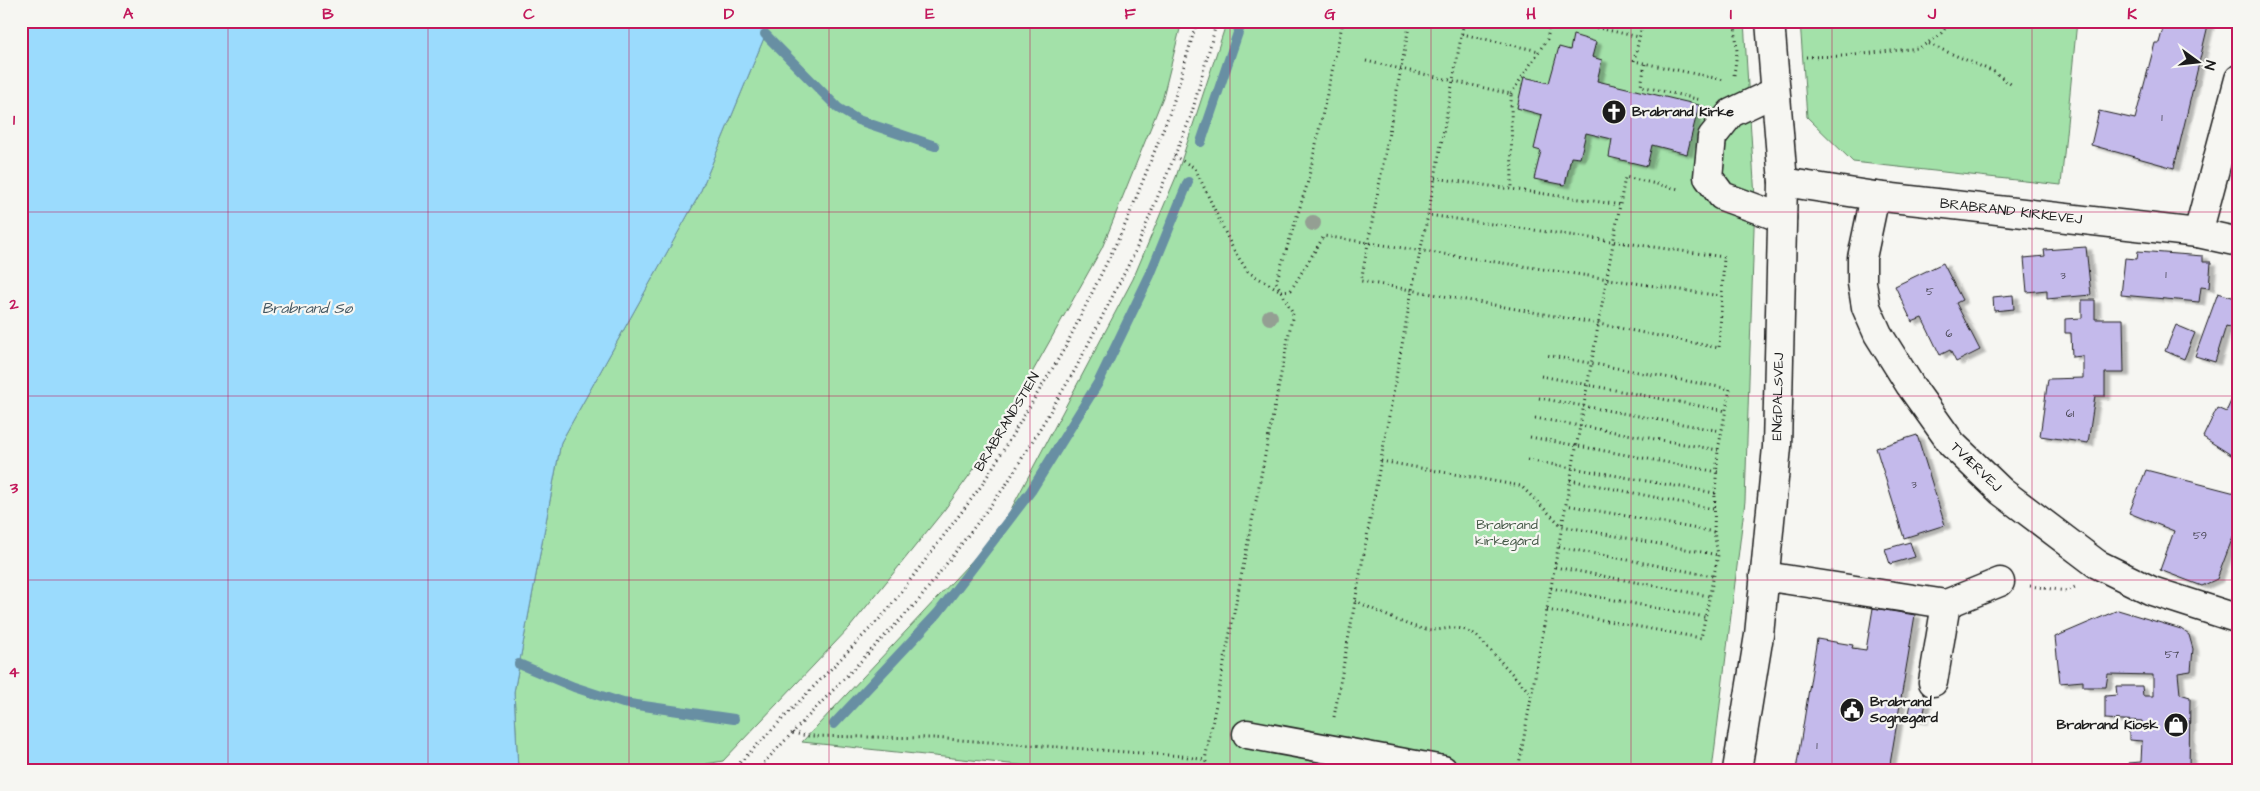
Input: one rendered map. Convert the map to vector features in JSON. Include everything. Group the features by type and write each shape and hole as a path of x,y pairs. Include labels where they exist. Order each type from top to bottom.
{"street":[{"name":"ENGDALSVEJ","path":"1737,770 1759,635 1777,448 1783,182 1770,21"},
{"path":"2198,233 2239,79"},
{"path":"1775,92 1731,113 1712,137 1708,178 1722,196 1782,218"},
{"name":"BRABRAND KIRKEVEJ","path":"1783,182 1875,196 2198,233 2239,242"},
{"name":"TVÆRVEJ","path":"1875,196 1862,258 1862,283 1866,307 1878,334 1910,385 1952,444 2002,492 2098,564 2152,591 2239,619"},
{"path":"1764,576 1946,604 2000,582"},
{"path":"1933,682 1946,604"},
{"path":"1247,734 1444,770"}],"path":[{"name":"BRABRANDSTIEN","path":"734,770 886,612 982,485 1065,348 1126,221 1172,107 1197,21"},
{"path":"757,770 919,600 1006,484 1075,370 1135,252 1191,116 1217,21"},
{"path":"1210,770 1205,760 1293,313 1276,282 1307,185 1343,21"},
{"path":"1410,21 1361,281 1599,324 1719,348 1724,257 1428,215"},
{"path":"1329,749 1412,290 1454,81 1464,21"},
{"path":"1512,189 1511,94 1547,39 1551,21"},
{"path":"1567,21 1639,37"},
{"path":"1643,21 1634,61 1734,82 1737,52 1734,21"},
{"path":"1814,57 1919,48 1929,44 1939,36 1951,21"},
{"path":"1462,34 1539,51"},
{"path":"1929,44 1994,72 2012,85"},
{"path":"1366,60 1511,94"},
{"path":"1645,64 1641,86 1700,99"},
{"path":"1174,156 1195,168 1233,249 1248,272 1280,291 1292,290 1324,236 1721,296"},
{"path":"1518,770 1625,177 1679,189"},
{"path":"1435,178 1621,206"},
{"path":"1546,355 1730,389 1718,450 1718,472 1713,509 1718,555 1701,638 1547,610"},
{"path":"1541,376 1726,411"},
{"path":"1540,398 1721,431"},
{"path":"1535,418 1718,450"},
{"path":"1530,437 1718,472"},
{"path":"1526,460 1715,494"},
{"path":"1381,461 1521,486 1562,526 1718,555"},
{"path":"1570,480 1713,509"},
{"path":"1566,505 1714,532"},
{"path":"1559,547 1713,576"},
{"path":"2000,582 2067,591 2084,584 2098,564"},
{"path":"1555,568 1709,596"},
{"path":"1551,588 1705,616"},
{"path":"1355,601 1422,629 1455,627 1468,631 1476,636 1532,694"},
{"path":"792,733 807,736 933,738 1182,756 1205,760"}],"green space":[{"path":"771,21 1182,21 1163,97 1102,248 992,444 945,509 850,627 723,761 706,764 702,770 518,770 514,692 561,442 699,195"},
{"name":"Brabrand kirkegård","path":"1227,21 1744,21 1755,198 1745,501 1712,770 1066,770 802,742 999,532 1133,279 1176,177"},
{"path":"1800,21 2077,21 2061,185 1853,162 1807,117"}],"water":[{"name":"Brabrand Sø","path":"21,21 771,21 699,195 561,442 514,692 518,770 21,770"}],"building":[{"path":"2165,21 2209,21 2174,168 2091,145 2099,111 2135,119 2155,43 2159,43"},
{"name":"Brabrand Kirke","path":"1573,35 1596,42 1592,57 1602,60 1597,81 1699,105 1687,154 1652,145 1647,166 1609,157 1612,139 1586,133 1580,158 1571,157 1565,185 1534,179 1541,151 1534,149 1542,115 1517,108 1524,77 1549,83 1559,47 1570,50"},
{"path":"2239,147 2239,166 2234,165"},
{"path":"2086,247 2091,295 2047,299 2047,290 2027,292 2024,258 2045,256 2044,250"},
{"path":"2138,251 2203,256 2203,262 2211,262 2209,288 2201,287 2199,302 2121,295 2125,258 2137,259"},
{"path":"1943,263 1962,300 1956,303 1980,350 1956,362 1950,350 1940,355 1922,318 1912,322 1895,286"},
{"path":"2218,293 2239,299 2239,330 2226,326 2215,362 2195,356"},
{"path":"2013,295 2014,309 1994,311 1993,297"},
{"path":"2082,300 2095,300 2095,319 2123,319 2124,373 2105,373 2105,396 2095,396 2088,443 2040,436 2048,379 2083,378 2083,356 2072,357 2071,333 2065,333 2065,319 2082,318"},
{"path":"2176,325 2195,333 2184,359 2165,351"},
{"path":"2231,401 2239,403 2239,460 2203,437 2217,408 2226,412"},
{"path":"1917,435 1945,525 1904,538 1876,448"},
{"path":"2146,470 2239,494 2239,521 2217,579 2202,586 2160,570 2174,531 2129,513"},
{"path":"1910,542 1915,557 1890,564 1885,549"},
{"name":"Brabrand Sognegård","path":"1873,608 1915,615 1889,770 1796,770 1817,639 1853,645 1852,648 1866,650"},
{"path":"2118,610 2181,629 2189,635 2193,649 2191,671 2178,673 2180,694 2190,697 2189,770 2129,770 2129,763 2141,762 2142,741 2129,740 2129,725 2142,724 2142,721 2105,719 2105,696 2117,695 2116,686 2142,686 2143,696 2153,696 2153,675 2108,674 2106,687 2083,687 2083,681 2060,683 2055,637"},
{"path":"1912,699 1926,703 1922,721 1908,718"}],"waterway":[{"path":"1201,142 1242,21"},
{"path":"765,34 838,108 858,120 935,146"},
{"path":"834,724 938,613 1031,491 1098,383 1150,275 1188,182"},
{"path":"519,664 574,687 623,703 734,719"}],"place":[{"name":"Brabrand Kirke","path":"1614,112"},
{"name":"Brabrand Sognegård","path":"1852,710"},
{"name":"Brabrand Kiosk","path":"2176,725"}]}
